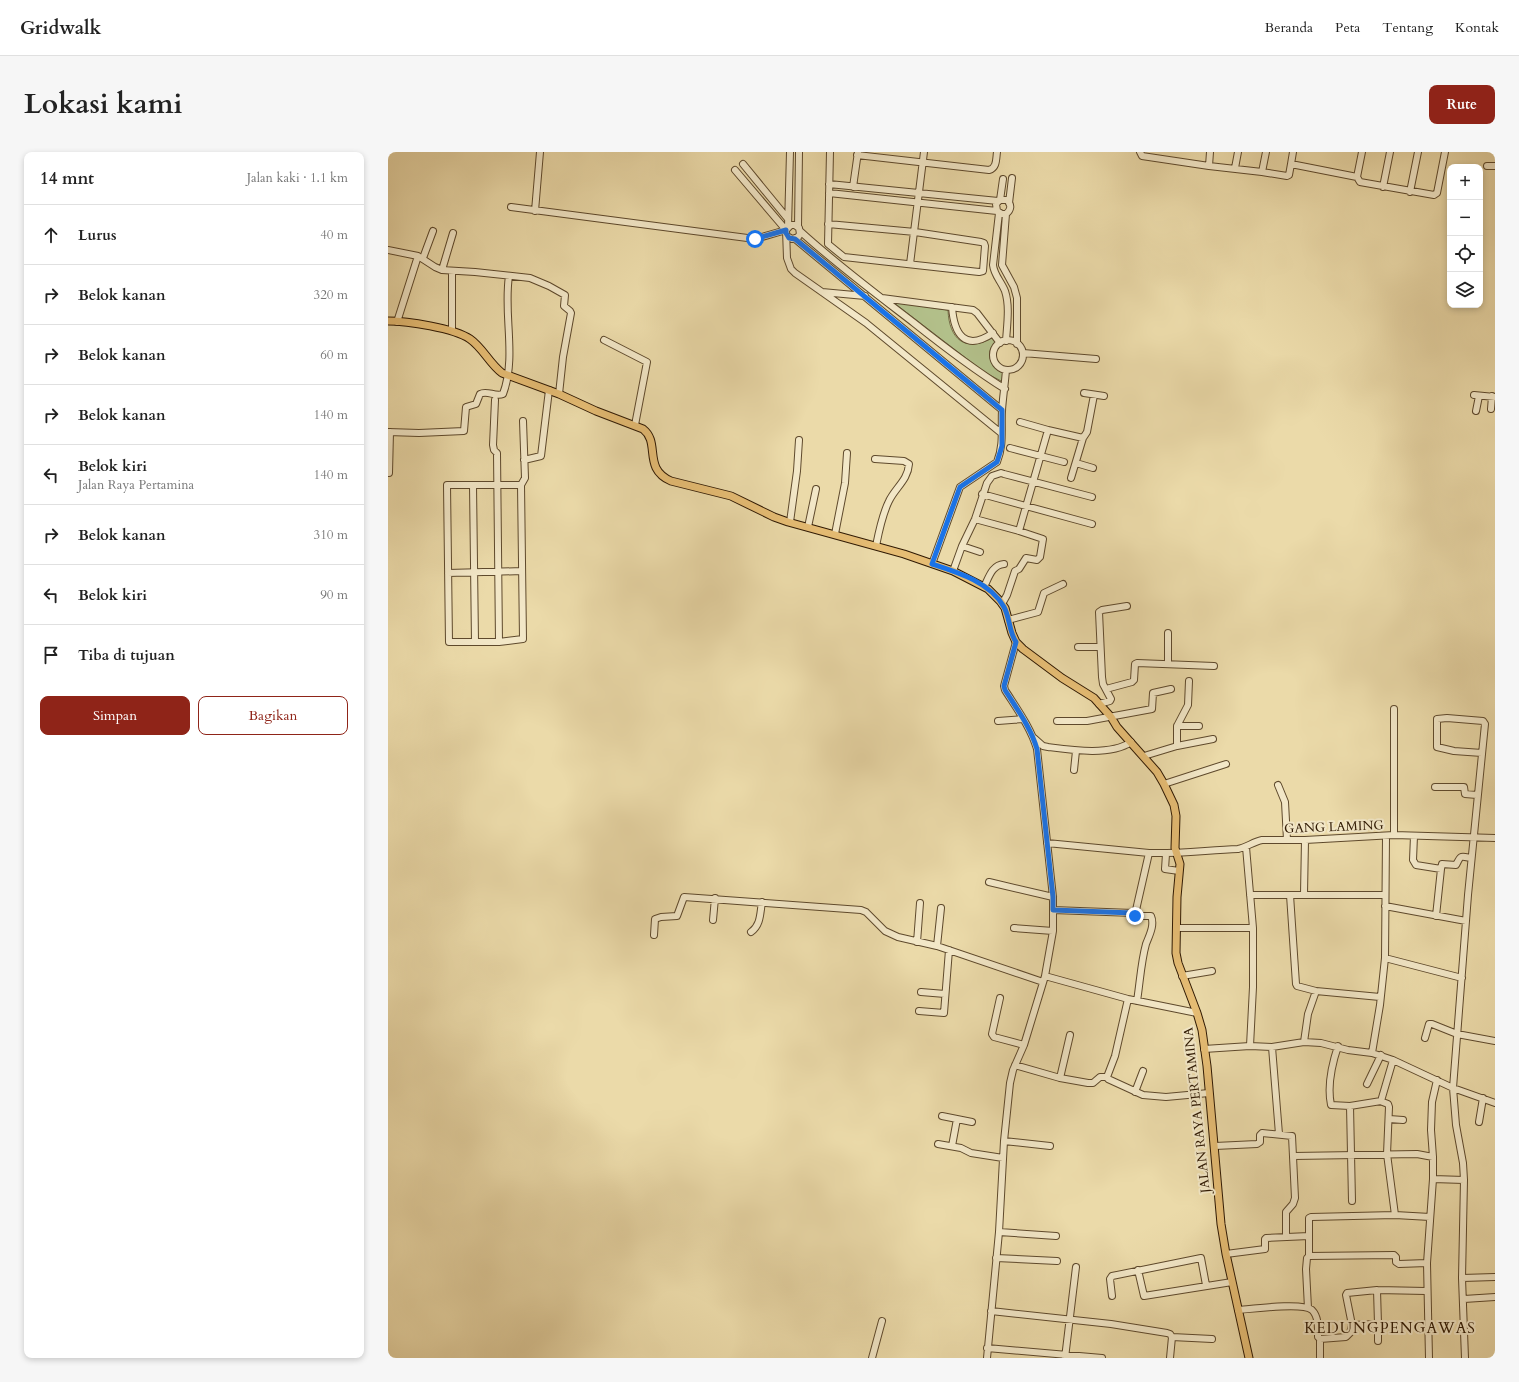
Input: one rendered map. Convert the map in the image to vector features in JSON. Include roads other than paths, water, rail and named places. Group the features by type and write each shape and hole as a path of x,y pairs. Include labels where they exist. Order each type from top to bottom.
{"main road":[{"name":"JALAN RAYA PERTAMINA","path":"388,321 452,331 470,339 478,346 497,369 508,375 559,394 596,411 635,425 648,433 655,467 664,478 731,496 774,517 876,546 953,571 984,587 994,594 1002,604 1016,642 1062,678 1094,698 1111,717 1117,727 1144,756 1157,772 1164,784 1175,810 1174,836 1176,852 1180,864 1176,953 1182,976 1198,1013 1202,1030 1215,1146 1221,1224 1226,1254 1249,1358"}],"street":[{"path":"535,211 540,152"},
{"path":"790,152 787,231 787,258 790,269 810,285 866,323 1001,433"},
{"path":"795,239 798,237 799,228 799,152"},
{"path":"828,224 915,232 984,243 984,271 979,272 844,257 828,244 828,224 830,152"},
{"path":"910,264 924,152"},
{"path":"854,187 857,154 989,170 993,169 995,166 997,152"},
{"path":"1140,152 1142,156 1287,176 1289,174 1293,152"},
{"path":"1209,166 1210,152"},
{"path":"1235,168 1238,152"},
{"path":"1262,172 1266,152"},
{"path":"1362,152 1357,177 1360,182 1434,195 1436,194 1445,152"},
{"path":"1383,187 1390,152"},
{"path":"1410,192 1418,152"},
{"path":"743,164 788,219"},
{"path":"1291,164 1357,177"},
{"path":"1487,166 1495,166"},
{"path":"735,170 787,231 789,238 795,239 1002,410"},
{"path":"1003,178 999,201 996,204 998,212 993,265 994,272 1005,291 1007,300 1003,342"},
{"path":"1012,178 1009,203 1010,209 1006,214 1002,265 1014,287 1017,298 1017,344"},
{"path":"829,184 919,194 999,201 1007,200 1009,203"},
{"path":"829,192 1006,214"},
{"path":"777,206 789,200"},
{"path":"511,208 755,239 787,231 791,225 799,228 837,264 881,298 981,374 1004,389"},
{"path":"397,322 421,257 433,231"},
{"path":"442,270 453,233"},
{"path":"388,250 421,257 442,270 530,278 565,295 564,306 571,313 563,357 559,394"},
{"path":"452,271 452,331"},
{"path":"389,473 389,432 419,433 464,431 466,407 476,404 482,392 498,395 503,394 510,360 508,288 510,276"},
{"path":"821,292 865,296 973,310 1003,342"},
{"path":"952,307 955,327 963,338 974,341 981,340 993,333"},
{"path":"604,340 647,362 635,425"},
{"path":"1012,341 1017,344 1023,353 1023,358 1020,364 1011,370 1006,370 998,366 994,359 994,350 1003,342 1012,341"},
{"path":"1023,353 1096,359"},
{"path":"932,564 958,491 963,485 997,462 1002,446 1002,410 1006,370"},
{"path":"971,384 981,374"},
{"path":"524,460 541,456 549,390"},
{"path":"1084,393 1104,396"},
{"path":"1071,478 1083,438 1087,432 1094,394"},
{"path":"1476,411 1476,395 1494,397 1491,409"},
{"path":"495,400 493,445 494,450 497,453 499,642"},
{"path":"521,485 447,485 449,642 499,642 523,639 521,485 525,478 523,421"},
{"path":"1020,422 1083,438"},
{"path":"1019,531 1048,430"},
{"path":"790,522 797,471 799,440"},
{"path":"1010,448 1064,462"},
{"path":"835,534 845,482 847,453"},
{"path":"875,459 904,461 909,464 908,472 904,481 894,492 888,502 881,521 876,546"},
{"path":"1076,463 1092,468"},
{"path":"953,571 974,519 982,494 992,476 1004,474 1092,497"},
{"path":"473,485 475,642"},
{"path":"808,527 816,489"},
{"path":"982,494 1092,524"},
{"path":"974,519 1019,531 1043,540 1040,557 1037,560 1024,559 1019,569 1015,571 1007,596 1002,604"},
{"path":"962,546 980,552"},
{"path":"984,587 994,568 1000,564 1004,564"},
{"path":"448,573 522,571"},
{"path":"1008,620 1038,612 1044,593 1063,584"},
{"path":"1099,704 1111,700 1111,697 1106,689 1102,677 1099,612 1102,610 1127,606"},
{"path":"1168,633 1168,664"},
{"path":"986,1358 999,1232 1004,1141 1010,1083 1013,1070 1024,1045 1044,979 1053,931 1053,897 1037,749 1034,738 1004,686 1016,642"},
{"path":"1078,647 1100,647"},
{"path":"1106,689 1132,682 1134,680 1136,663 1214,666"},
{"path":"1177,746 1177,726 1188,705 1189,681"},
{"path":"1057,722 1087,721 1152,709 1153,693 1171,689"},
{"path":"1394,709 1394,835"},
{"path":"1465,1358 1464,1299 1462,1278 1464,1180 1463,1163 1456,1125 1453,1088 1471,858 1474,836 1485,722 1447,718 1436,719 1436,747 1454,751 1482,753"},
{"path":"998,722 1023,719"},
{"path":"1177,726 1199,726"},
{"path":"1034,738 1043,746 1076,751 1095,751 1124,747 1130,742"},
{"path":"1144,756 1177,746 1213,739"},
{"path":"1074,770 1076,751"},
{"path":"1164,784 1226,764"},
{"path":"1278,785 1285,802 1287,840"},
{"path":"1435,787 1464,787 1465,794 1477,795"},
{"name":"GANG LAMING","path":"1046,842 1166,854 1246,847 1257,841 1394,835 1474,836 1495,838"},
{"path":"1372,1053 1380,1005 1385,958 1386,836"},
{"path":"1414,836 1414,863 1442,869"},
{"path":"1304,894 1305,840"},
{"path":"1246,847 1253,928 1253,987 1250,1046"},
{"path":"1133,913 1136,910 1149,853"},
{"path":"1166,854 1165,869 1179,872"},
{"path":"1436,916 1442,864 1456,865 1461,856 1471,858"},
{"path":"989,882 1053,897"},
{"path":"1250,895 1385,894"},
{"path":"1290,895 1296,984 1299,987 1316,991 1380,997"},
{"path":"654,935 655,918 677,916 684,896 861,910 866,912 885,931 898,937 937,946 1044,979 1137,1001 1198,1013"},
{"path":"713,920 715,898"},
{"path":"751,932 756,929 758,924 762,902"},
{"path":"917,942 920,903"},
{"path":"1385,906 1466,921"},
{"path":"937,946 941,908"},
{"path":"1053,910 1133,913 1135,916 1151,916 1153,921 1146,946 1137,1001"},
{"path":"1014,928 1053,931"},
{"path":"1177,928 1253,928"},
{"path":"919,1011 944,1013 949,950"},
{"path":"1385,958 1462,978"},
{"path":"1182,976 1212,971"},
{"path":"1304,1042 1308,1014 1316,991"},
{"path":"921,992 945,994"},
{"path":"1000,998 992,1034 994,1036 1024,1045"},
{"path":"1106,1077 1115,1056 1128,999"},
{"path":"1425,1038 1430,1024 1457,1034 1495,1041"},
{"path":"1060,1078 1070,1035"},
{"path":"1204,1049 1272,1046 1313,1041 1338,1046 1348,1050 1381,1055 1453,1088 1495,1103"},
{"path":"1272,1046 1279,1134"},
{"path":"1338,1046 1331,1072 1332,1105 1350,1106 1380,1101 1389,1105 1388,1154 1395,1215"},
{"path":"1367,1084 1381,1055"},
{"path":"1380,1101 1384,1093 1393,1060"},
{"path":"1015,1065 1060,1078 1088,1083 1093,1082 1100,1077 1106,1077 1143,1095 1157,1096 1209,1094"},
{"path":"1135,1092 1143,1071"},
{"path":"1429,1358 1426,1291 1433,1179 1431,1130 1432,1102 1437,1080"},
{"path":"1479,1122 1483,1098"},
{"path":"1350,1106 1352,1201"},
{"path":"942,1116 972,1122"},
{"path":"952,1146 957,1120"},
{"path":"1389,1120 1403,1120"},
{"path":"1215,1146 1257,1144 1260,1142 1261,1133 1292,1136 1294,1156 1294,1198 1293,1204 1286,1212 1286,1236"},
{"path":"1004,1141 1050,1146"},
{"path":"938,1144 962,1148 971,1154 1003,1158"},
{"path":"1294,1156 1417,1154 1433,1157"},
{"path":"1433,1179 1464,1180"},
{"path":"1308,1308 1306,1269 1307,1258 1309,1256 1311,1216 1395,1215 1430,1217"},
{"path":"999,1232 1056,1236"},
{"path":"1226,1254 1265,1249 1266,1238 1309,1236"},
{"path":"1309,1256 1394,1255 1396,1257 1396,1262 1399,1264 1427,1263"},
{"path":"996,1258 1057,1261"},
{"path":"1112,1296 1111,1276 1201,1258 1206,1285"},
{"path":"1065,1357 1076,1267"},
{"path":"1138,1270 1144,1296 1232,1282"},
{"path":"1462,1278 1495,1277"},
{"path":"1320,1338 1346,1337 1350,1333 1352,1325 1346,1295 1347,1293 1377,1290 1426,1291"},
{"path":"1377,1290 1378,1341"},
{"path":"1464,1299 1495,1297"},
{"path":"1238,1310 1279,1306 1308,1308 1313,1311 1318,1323 1320,1358"},
{"path":"991,1312 1111,1324 1167,1333 1172,1337 1212,1339"},
{"path":"872,1358 882,1321"},
{"path":"1352,1325 1378,1324"},
{"path":"1170,1358 1172,1337"},
{"path":"987,1348 1065,1357 1102,1358"}],"district":[{"name":"KEDUNGPENGAWAS","path":"1390,1328"}]}
